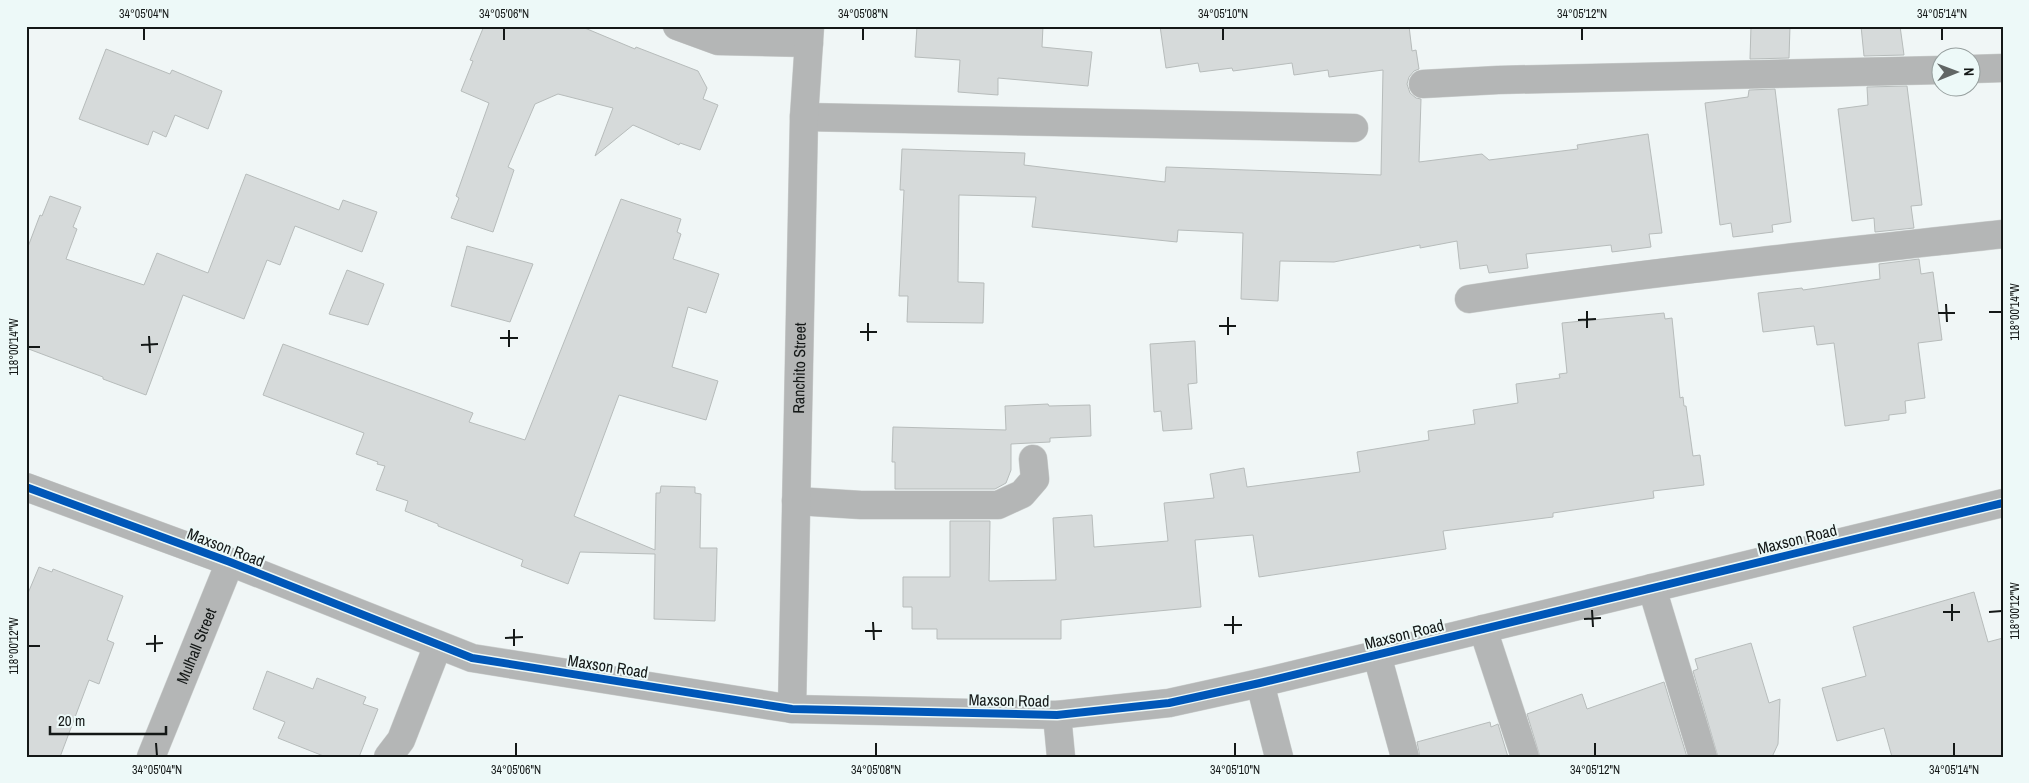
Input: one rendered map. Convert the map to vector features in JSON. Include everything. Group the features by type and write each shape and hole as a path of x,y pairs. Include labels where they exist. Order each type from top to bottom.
{"street":[{"path":"677,26 718,41 810,35"},
{"name":"Ranchito Street","path":"792,709 804,117 810,35"},
{"path":"1982,69 2003,68"},
{"path":"1423,84 1498,80 1932,70"},
{"path":"804,117 1354,128"},
{"path":"1469,299 1800,256 2003,234"},
{"path":"796,501 861,506 998,505 1022,494 1035,479 1033,459"},
{"name":"Maxson Road","path":"26,487 230,562 472,658 792,709 1057,715 1169,702 1260,683 2003,503"},
{"name":"Mulhall Street","path":"151,757 230,562"},
{"path":"1652,588 1703,757"},
{"path":"1483,629 1525,757"},
{"path":"388,757 401,740 438,645"},
{"path":"1377,655 1405,757"},
{"path":"1260,683 1279,757"},
{"path":"1057,715 1061,757"}],"building":[{"path":"484,26 580,26 635,49 636,47 698,71 707,88 703,99 718,105 700,150 680,143 679,145 633,125 595,156 613,108 558,94 535,104 508,167 514,170 493,232 451,218 459,198 456,196 489,103 461,91 473,61 470,60"},
{"path":"917,26 1043,26 1042,47 1092,52 1088,86 998,78 998,95 958,92 960,60 915,57"},
{"path":"1160,26 1409,26 1412,51 1416,50 1419,69 1414,71 1409,77 1407,84 1410,93 1416,98 1421,99 1419,162 1482,154 1489,160 1578,149 1577,145 1648,134 1662,233 1649,234 1651,247 1612,252 1611,245 1526,254 1528,268 1489,273 1487,265 1460,269 1457,241 1420,248 1420,245 1334,262 1280,261 1278,301 1241,299 1243,233 1178,230 1177,242 1032,227 1036,197 959,195 958,282 984,283 983,323 907,322 908,296 899,296 904,190 900,190 902,149 1025,153 1024,165 1165,182 1166,167 1381,175 1383,70 1329,77 1328,70 1294,75 1292,63 1233,71 1232,68 1200,72 1198,63 1166,68"},
{"path":"1751,26 1790,26 1789,58 1750,59"},
{"path":"1861,26 1900,26 1904,55 1864,56"},
{"path":"106,49 170,74 172,70 222,91 208,129 175,115 166,137 153,131 148,145 79,119"},
{"path":"1907,86 1922,205 1911,206 1914,228 1875,232 1874,218 1852,221 1838,109 1868,105 1867,87"},
{"path":"1775,89 1791,222 1772,225 1773,232 1733,237 1731,223 1720,225 1705,103 1748,97 1749,90"},
{"path":"246,174 339,210 343,200 377,212 362,252 295,226 280,265 267,260 244,319 183,295 146,395 26,348 26,252 40,215 42,216 50,196 81,207 73,227 77,229 66,259 144,285 157,253 208,273"},
{"path":"621,199 681,219 677,232 681,234 673,259 719,274 706,313 688,307 672,367 718,381 706,420 619,395 574,516 655,550 656,493 660,493 661,486 695,487 695,493 701,494 700,548 717,548 715,621 654,619 655,554 580,552 568,584 521,566 523,560 405,511 408,501 376,490 385,466 356,454 364,433 263,395 283,344 473,413 469,422 525,440"},
{"path":"467,246 533,264 510,322 451,306"},
{"path":"1919,259 1921,274 1933,272 1942,340 1918,343 1925,398 1905,401 1906,413 1889,415 1889,420 1845,426 1834,343 1817,345 1814,326 1763,332 1758,293 1802,288 1803,290 1880,279 1879,264"},
{"path":"347,270 384,284 368,325 329,314"},
{"path":"1664,313 1665,319 1672,318 1680,398 1683,397 1684,406 1686,406 1693,456 1700,455 1704,485 1653,491 1654,498 1553,513 1553,517 1443,531 1446,549 1259,577 1253,535 1195,540 1201,607 1061,620 1061,639 937,639 937,629 912,629 912,607 903,607 903,577 950,577 950,521 990,521 989,581 1056,580 1053,518 1092,515 1094,547 1168,541 1164,503 1214,498 1210,474 1244,468 1247,487 1360,472 1357,452 1429,440 1428,431 1475,424 1473,410 1518,403 1516,384 1560,378 1559,374 1567,373 1562,323"},
{"path":"1195,341 1197,383 1188,384 1192,429 1163,431 1161,411 1154,412 1150,344"},
{"path":"1048,404 1049,406 1090,405 1091,436 1050,438 1050,442 1011,444 1011,470 1006,483 995,489 895,489 895,462 892,462 893,427 1006,430 1005,406"},
{"path":"39,567 52,572 53,569 123,596 107,640 114,643 99,684 89,680 60,757 26,757 26,598"},
{"path":"1974,592 1988,642 2003,638 2003,757 1892,757 1884,728 1837,741 1822,688 1866,676 1853,627"},
{"path":"1751,643 1769,703 1780,699 1778,744 1772,757 1718,757 1693,671 1698,669 1695,659"},
{"path":"267,671 313,689 317,678 366,697 363,704 378,709 359,757 326,757 278,738 285,722 253,709"},
{"path":"1664,682 1687,757 1540,757 1527,714 1582,694 1587,709"},
{"path":"1490,722 1491,727 1498,724 1508,757 1420,757 1417,742"}],"cycle path":[{"path":"26,487 230,562 472,658 792,709 1057,715 1169,703 1260,683 2003,503"}]}
